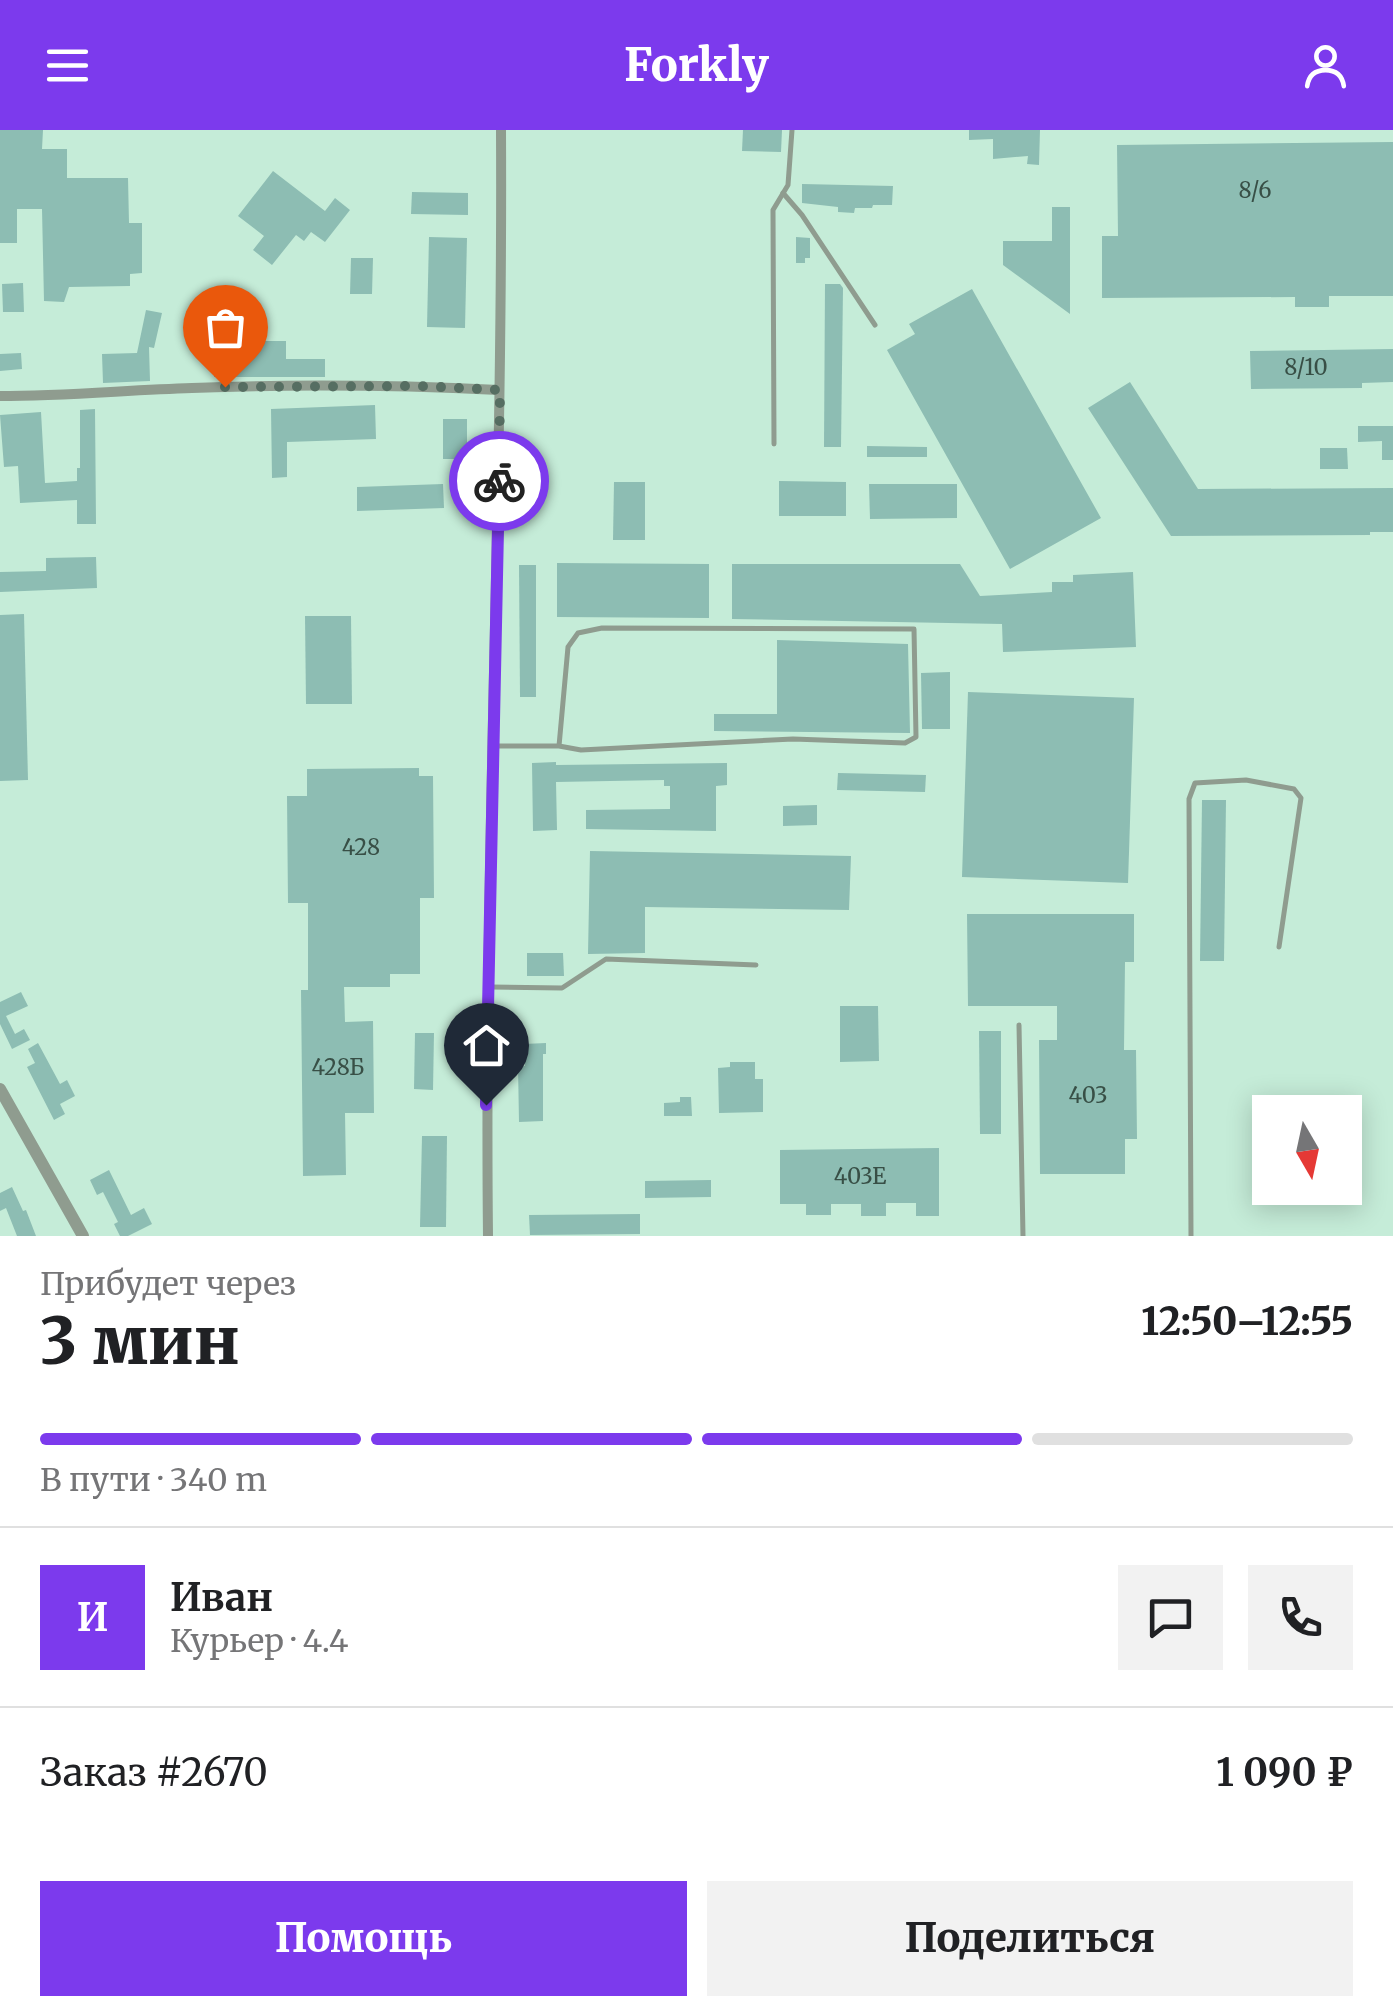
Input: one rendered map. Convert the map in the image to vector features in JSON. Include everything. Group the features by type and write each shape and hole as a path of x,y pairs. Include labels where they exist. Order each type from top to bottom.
{"street":[{"path":"488,1236 501,130"},
{"path":"0,396 191,388 418,386 500,390"},
{"path":"0,1090 82,1236"}],"lane":[{"path":"774,444 773,210 788,185 792,130"},
{"path":"784,193 875,324"},
{"path":"494,746 581,750 793,740 905,742 916,737 914,629 602,628 578,633 568,647 559,746"},
{"path":"1191,1236 1189,799 1195,783 1246,780 1294,789 1301,798 1279,947"},
{"path":"488,986 562,988 606,959 756,965"},
{"path":"1019,1025 1024,1236"}],"building":[{"path":"0,130 43,130 42,149 67,149 67,178 128,178 129,223 142,223 142,273 130,274 130,286 69,287 64,302 44,301 42,209 17,209 17,243 0,243"},
{"path":"743,130 782,130 781,152 742,151"},
{"path":"969,130 1040,130 1039,165 1027,164 1028,156 993,159 993,139 969,140"},
{"path":"1393,142 1393,296 1329,296 1329,307 1295,307 1295,297 1102,298 1102,236 1118,236 1117,145"},
{"path":"273,171 325,211 335,198 350,210 325,242 311,232 304,241 296,235 272,265 253,250 264,236 238,216"},
{"path":"802,184 893,186 892,205 855,208 854,213 838,212 838,207 802,203"},
{"path":"412,192 468,193 468,215 411,214"},
{"path":"1052,207 1070,207 1070,314 1003,265 1003,241 1052,241"},
{"path":"429,237 467,238 465,328 427,327"},
{"path":"796,237 810,238 810,258 805,258 805,263 796,263"},
{"path":"351,258 373,258 372,294 350,294"},
{"path":"23,283 24,312 3,312 2,284"},
{"path":"825,284 840,284 843,288 841,447 824,447"},
{"path":"972,289 1101,518 1010,569 887,350 915,334 909,324"},
{"path":"146,310 162,313 154,348 149,347 150,381 103,383 102,354 137,353"},
{"path":"250,341 286,341 286,359 325,359 325,377 214,377 215,358 250,359"},
{"path":"1393,349 1393,382 1362,383 1362,388 1251,389 1250,351"},
{"path":"21,353 22,369 0,371 0,354"},
{"path":"1130,382 1198,489 1393,488 1393,532 1171,536 1088,408"},
{"path":"375,405 376,439 287,442 287,477 272,478 271,409"},
{"path":"95,409 96,524 77,524 77,500 20,503 18,466 4,467 0,415 41,412 45,483 77,481 80,410"},
{"path":"443,419 467,419 467,459 443,459"},
{"path":"1358,426 1393,426 1393,460 1382,460 1382,441 1358,442"},
{"path":"867,446 927,447 927,457 867,457"},
{"path":"1320,448 1347,448 1348,469 1320,469"},
{"path":"779,481 846,482 846,516 779,516"},
{"path":"614,482 645,482 645,540 613,540"},
{"path":"443,484 444,508 357,511 357,487"},
{"path":"869,484 957,484 957,518 870,519"},
{"path":"96,557 97,588 0,592 0,572 46,571 46,558"},
{"path":"557,563 709,564 709,618 557,617"},
{"path":"732,564 960,564 980,596 1052,592 1052,582 1073,582 1073,575 1133,572 1136,647 1003,652 1002,624 732,619"},
{"path":"519,565 536,565 536,697 520,697"},
{"path":"24,614 28,780 0,781 0,615"},
{"path":"305,616 351,616 352,704 306,704"},
{"path":"777,640 908,644 910,733 714,731 714,714 777,714"},
{"path":"950,672 950,729 922,729 921,673"},
{"path":"968,692 1134,698 1128,883 962,877"},
{"path":"532,763 727,763 727,785 716,786 716,831 586,829 586,810 670,809 670,786 664,786 664,780 556,782 557,830 533,831"},
{"path":"419,768 419,776 433,776 434,898 420,898 420,974 390,974 390,987 344,987 345,1022 373,1021 374,1113 345,1113 346,1175 303,1176 301,990 308,990 308,903 288,903 287,796 307,796 307,769"},
{"path":"838,773 926,775 925,792 837,790"},
{"path":"1202,800 1226,800 1224,961 1200,961"},
{"path":"817,805 817,825 783,826 783,806"},
{"path":"590,851 851,856 849,910 645,907 645,953 588,954"},
{"path":"967,914 1134,914 1134,962 1125,962 1124,1050 1136,1050 1137,1139 1125,1139 1125,1174 1040,1174 1039,1040 1057,1040 1057,1006 968,1006"},
{"path":"527,953 563,953 564,976 527,976"},
{"path":"21,992 28,1006 6,1016 15,1034 24,1029 30,1040 12,1049 0,1024 0,1002"},
{"path":"840,1006 878,1006 879,1061 840,1062"},
{"path":"979,1031 1001,1031 1001,1134 980,1134"},
{"path":"415,1033 434,1033 433,1090 414,1089"},
{"path":"38,1043 60,1084 67,1080 75,1096 60,1104 65,1114 54,1120 27,1067 35,1063 28,1049"},
{"path":"546,1043 543,1121 519,1122 518,1066 525,1066 524,1044"},
{"path":"730,1062 755,1062 755,1079 763,1079 763,1112 719,1113 718,1068 730,1067"},
{"path":"680,1097 691,1097 692,1116 664,1116 664,1103 680,1102"},
{"path":"422,1136 447,1136 446,1227 420,1227"},
{"path":"939,1148 939,1216 916,1216 916,1203 886,1203 886,1216 861,1216 861,1204 831,1204 831,1215 806,1215 806,1204 780,1204 780,1150"},
{"path":"109,1170 131,1215 144,1208 152,1224 120,1236 114,1224 118,1222 103,1192 97,1195 90,1180"},
{"path":"711,1180 711,1197 645,1198 645,1181"},
{"path":"12,1187 36,1236 17,1236 6,1208 0,1211 0,1193"},
{"path":"640,1214 640,1234 530,1235 529,1215"}],"way so far":[{"path":"225,387 418,386 500,390 499,481"}],"route":[{"path":"486,1105 499,481"}]}
